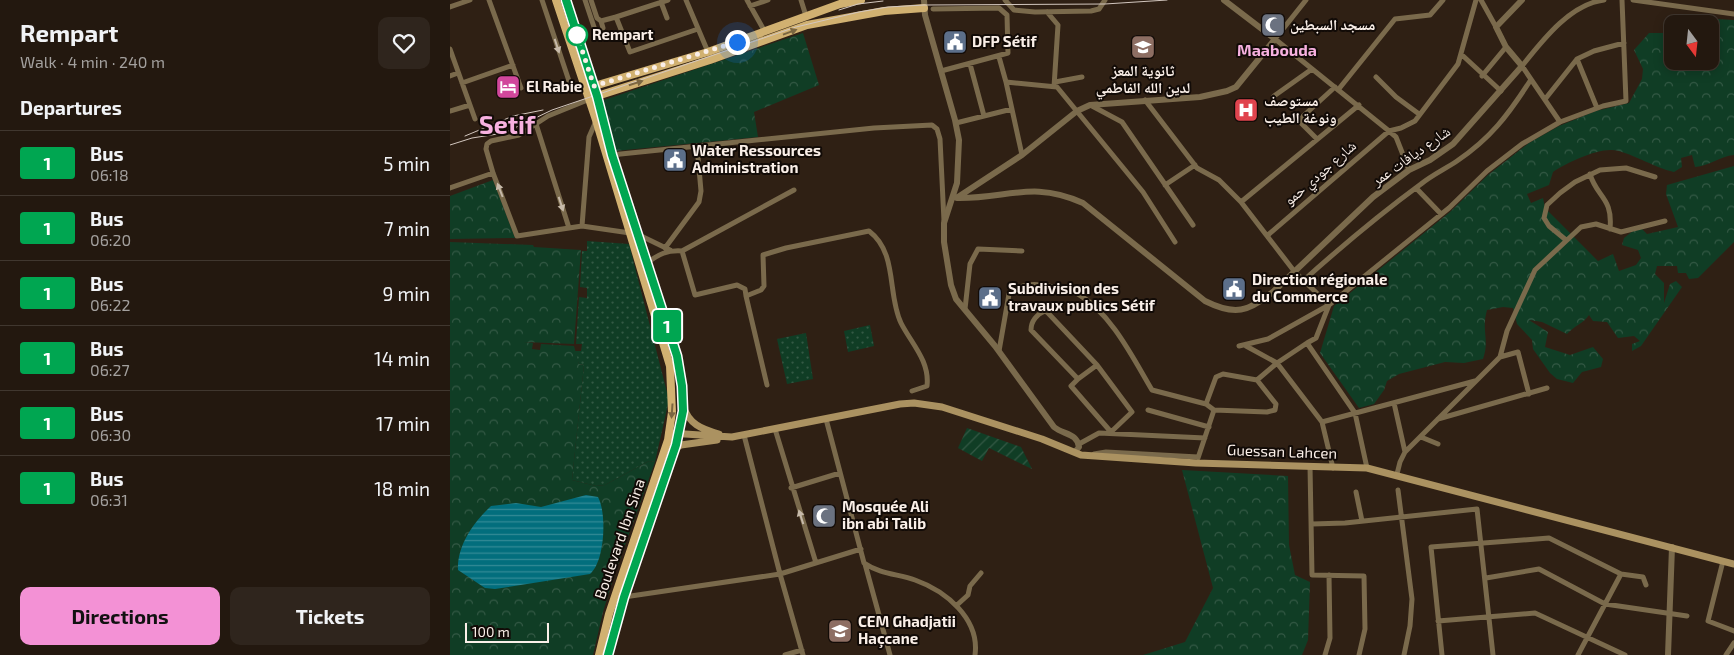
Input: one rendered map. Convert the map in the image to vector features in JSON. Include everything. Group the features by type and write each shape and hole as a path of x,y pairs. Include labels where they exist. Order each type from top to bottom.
{"main road":[{"path":"556,0 590,87"},
{"path":"566,0 632,231 647,263 677,356 683,403 689,420 696,425 732,438"},
{"path":"590,87 708,52 840,2 861,0"},
{"path":"593,97 710,60 807,25 924,4"},
{"path":"593,97 596,120 609,154"},
{"name":"Boulevard Ibn Sina","path":"599,655 609,614 659,469 669,432 672,412 670,366 632,231"},
{"path":"608,655 624,597 674,450 683,403"},
{"name":"Guessan Lahcen","path":"732,438 900,404 921,403 942,407 1085,455 1333,468 1367,468 1397,474 1734,564"},
{"path":"669,432 732,438"},
{"path":"674,450 681,445 732,438"}],"street":[{"path":"450,7 456,2 470,0"},
{"path":"489,0 521,88"},
{"path":"542,0 569,81 574,86 590,87"},
{"path":"585,0 595,30"},
{"path":"591,0 597,18 601,21 603,28"},
{"path":"601,21 668,0"},
{"path":"686,0 708,52"},
{"path":"746,0 765,32"},
{"path":"750,6 768,0"},
{"path":"801,0 806,16"},
{"path":"1005,0 1014,10 1047,12 1091,11 1099,9 1105,0"},
{"path":"1224,0 1390,131 1396,137 1410,170"},
{"path":"950,202 1022,155 1077,111 1090,105 1200,96 1236,87 1306,0"},
{"path":"1317,139 1301,123 1300,118 1336,88 1395,19 1430,15 1443,0"},
{"name":"شارع جودي حمو","path":"1268,235 1390,131 1407,126 1415,121 1454,71 1461,54 1476,0"},
{"path":"1481,0 1506,47 1522,66 1530,81 1546,98 1560,122"},
{"path":"1496,27 1522,0"},
{"name":"شارع ديافات عمر","path":"956,198 979,198 1012,191 1031,190 1067,195 1083,203 1205,301 1223,310 1242,310 1262,300 1373,197 1410,170 1430,160 1453,144 1537,48 1579,8 1604,0"},
{"path":"1239,346 1268,339 1329,305 1441,214 1487,171 1522,144 1560,122 1597,108 1626,101 1622,0"},
{"path":"1633,0 1734,14"},
{"path":"661,2 666,18"},
{"path":"924,4 956,123 959,159 957,183 944,224"},
{"path":"933,9 999,8 1007,15 1008,53 999,57 941,71"},
{"path":"1047,12 1058,25 1054,84"},
{"path":"616,17 623,44 630,52 698,28"},
{"path":"1546,98 1577,60 1594,51 1624,43"},
{"path":"1482,76 1506,47"},
{"path":"450,49 475,119"},
{"path":"1461,54 1482,76 1501,91"},
{"path":"999,57 1022,155"},
{"path":"1577,60 1597,108"},
{"path":"970,64 984,116"},
{"path":"462,83 513,65"},
{"path":"1274,96 1312,69"},
{"path":"450,76 458,73"},
{"path":"1006,82 1054,84 1082,77"},
{"path":"1376,77 1396,97 1419,114"},
{"path":"1304,280 1361,230 1416,188 1457,161 1495,131 1512,111 1530,81"},
{"path":"1054,84 1143,192 1175,242"},
{"path":"593,97 548,116 519,135 491,141 487,144 486,149 493,173 517,236 582,226 632,231 668,249 682,251 794,190"},
{"path":"1145,100 1195,165 1219,180 1241,202 1294,271 1329,305"},
{"path":"450,111 470,105"},
{"path":"1090,105 1122,122 1193,225"},
{"path":"1241,202 1359,105"},
{"path":"956,123 1012,110"},
{"path":"582,226 589,137 596,120"},
{"path":"536,124 569,228"},
{"path":"609,154 874,128 932,125 937,129 940,139 944,242 951,285 956,299 999,351 1054,427 1061,433 1074,436 1079,444"},
{"path":"647,263 668,249 699,202 701,191 696,146"},
{"path":"1165,185 1195,165"},
{"path":"1566,240 1545,222 1547,205 1575,182 1590,174 1609,168 1626,168 1655,177"},
{"path":"450,188 493,173"},
{"path":"1590,174 1610,209 1610,228"},
{"path":"1416,188 1441,214"},
{"path":"1500,357 1507,331 1532,275 1542,262 1581,227 1588,224 1620,232 1665,221"},
{"path":"746,296 761,290 764,286 763,255 786,248 870,231 879,238 884,250 901,324 920,352 927,386 912,391"},
{"path":"965,309 970,264 978,249 1022,251"},
{"path":"682,251 695,295 737,285 744,289 767,385"},
{"path":"999,351 1009,294 1015,288 1033,284 1072,291 1092,306 1116,330 1152,390 1206,404 1214,410 1267,412 1275,410 1276,404 1257,380 1219,374 1206,404"},
{"path":"1257,380 1277,363 1316,338 1329,305"},
{"path":"1078,379 1031,330 1033,320 1041,313 1045,311 1048,313 1097,365 1132,412 1110,433"},
{"path":"1307,343 1355,413 1367,468"},
{"path":"1246,345 1277,363 1322,422 1333,468"},
{"path":"1397,474 1400,462 1406,452 1500,357 1518,352 1529,394"},
{"path":"1097,365 1072,384 1072,389 1110,433"},
{"path":"1322,422 1475,381"},
{"path":"1438,419 1547,388"},
{"path":"1394,404 1406,452"},
{"path":"1148,410 1209,427"},
{"path":"1197,460 1214,410"},
{"path":"826,419 890,655"},
{"path":"774,429 816,563"},
{"path":"1075,452 1079,444 1094,434 1110,433 1205,438"},
{"path":"744,435 780,574 803,653 785,655"},
{"path":"1421,437 1438,444"},
{"path":"1310,466 1312,575 1364,576 1365,629 1359,655"},
{"path":"791,488 840,473"},
{"path":"1398,490 1403,517 1412,599 1410,626 1404,655"},
{"path":"1356,492 1362,521"},
{"path":"1312,524 1362,521 1477,509 1483,544 1493,655"},
{"path":"1442,655 1431,547 1549,538 1621,574 1643,577 1646,585"},
{"path":"1668,655 1672,548"},
{"path":"624,597 780,574 861,549"},
{"path":"1723,561 1708,621 1734,631"},
{"path":"864,563 872,568 925,584 957,605 970,624 977,655"},
{"path":"1486,578 1539,570 1605,604 1687,616"},
{"path":"957,605 968,595 970,586 981,573"},
{"path":"1578,655 1621,574"},
{"path":"1326,655 1330,638 1329,575"},
{"path":"1438,621 1535,613 1625,655"},
{"path":"1726,655 1734,643"}],"green space":[{"path":"1719,19 1734,20 1734,155 1695,167 1692,155 1681,158 1682,167 1674,172 1625,153 1605,150 1581,157 1559,168 1553,172 1549,185 1527,194 1531,203 1543,198 1545,208 1598,261 1613,254 1619,271 1636,265 1641,258 1638,250 1622,245 1624,238 1639,226 1647,234 1678,227 1666,194 1667,185 1734,166 1734,242 1698,278 1689,279 1686,273 1678,273 1677,266 1657,266 1655,274 1664,283 1664,303 1670,284 1676,281 1682,287 1641,346 1632,351 1632,344 1640,341 1634,336 1618,338 1607,322 1593,321 1589,315 1567,334 1542,322 1529,320 1548,332 1545,347 1570,355 1593,347 1603,359 1601,367 1582,372 1573,383 1557,379 1550,373 1533,349 1532,340 1517,324 1513,308 1503,307 1487,310 1485,317 1486,346 1483,359 1464,363 1445,362 1399,374 1387,381 1384,390 1374,404 1359,408 1320,353 1334,306 1450,212 1488,175 1529,143 1559,126 1596,111 1629,103 1642,79 1643,69 1634,50 1649,33 1664,33 1664,70 1719,70"},
{"path":"803,33 819,85 754,112 758,137 615,151 601,101"},
{"path":"493,180 515,238 450,239 450,196"},
{"path":"587,241 629,244 669,400 655,462 649,461 605,485 596,486 572,480 584,365 579,364 574,351 581,351 582,344 576,344 579,297 587,298 587,288 580,287 582,251 587,251"},
{"path":"450,242 533,245 534,247 581,250 574,344 524,342 533,343 532,349 540,350 541,344 574,346 579,364 584,365 572,480 596,486 605,485 649,461 655,462 615,573 593,655 450,655"},
{"path":"870,325 874,346 848,352 844,331"},
{"path":"806,333 813,379 787,384 777,339"},
{"path":"967,428 1021,447 1032,469 989,448 982,461 958,448"},
{"path":"1182,470 1288,476 1289,545 1295,575 1310,582 1308,640 1302,655 1143,655 1185,642 1213,588"}],"water":[{"path":"586,495 598,497 603,514 603,537 599,559 590,574 495,589 485,588 458,570 460,552 468,535 491,506 516,503 541,507"}],"tram line":[{"path":"450,145 472,138 504,133 552,110 796,27 859,12 888,7 924,5 1105,4 1167,0"},
{"path":"839,10 858,4 883,1"},
{"path":"465,136 513,116 543,110"}],"bus line":[{"name":"1","path":"566,0 597,96 612,155 677,356 683,398 683,411 676,445 624,597 608,655"}],"place":[{"name":"مسجد السبطين","path":"1273,25"},
{"name":"Rempart","path":"577,35"},
{"name":"DFP Sétif","path":"955,42"},
{"name":"ثانوية المعز لدين الله الفاطمي","path":"1143,47"},
{"name":"El Rabie","path":"508,87"},
{"name":"مستوصف ونوغة الطيب","path":"1246,110"},
{"name":"Water Ressources Administration","path":"675,160"},
{"name":"Direction régionale du Commerce","path":"1234,289"},
{"name":"Subdivision des travaux publics Sétif","path":"990,298"},
{"name":"Mosquée Ali ibn abi Talib","path":"824,516"},
{"name":"CEM Ghadjatii Haçcane","path":"840,631"}],"district":[{"name":"Maabouda","path":"1277,50"},
{"name":"Setif","path":"507,125"}],"route":[{"path":"577,35 594,86 737,42"}]}
